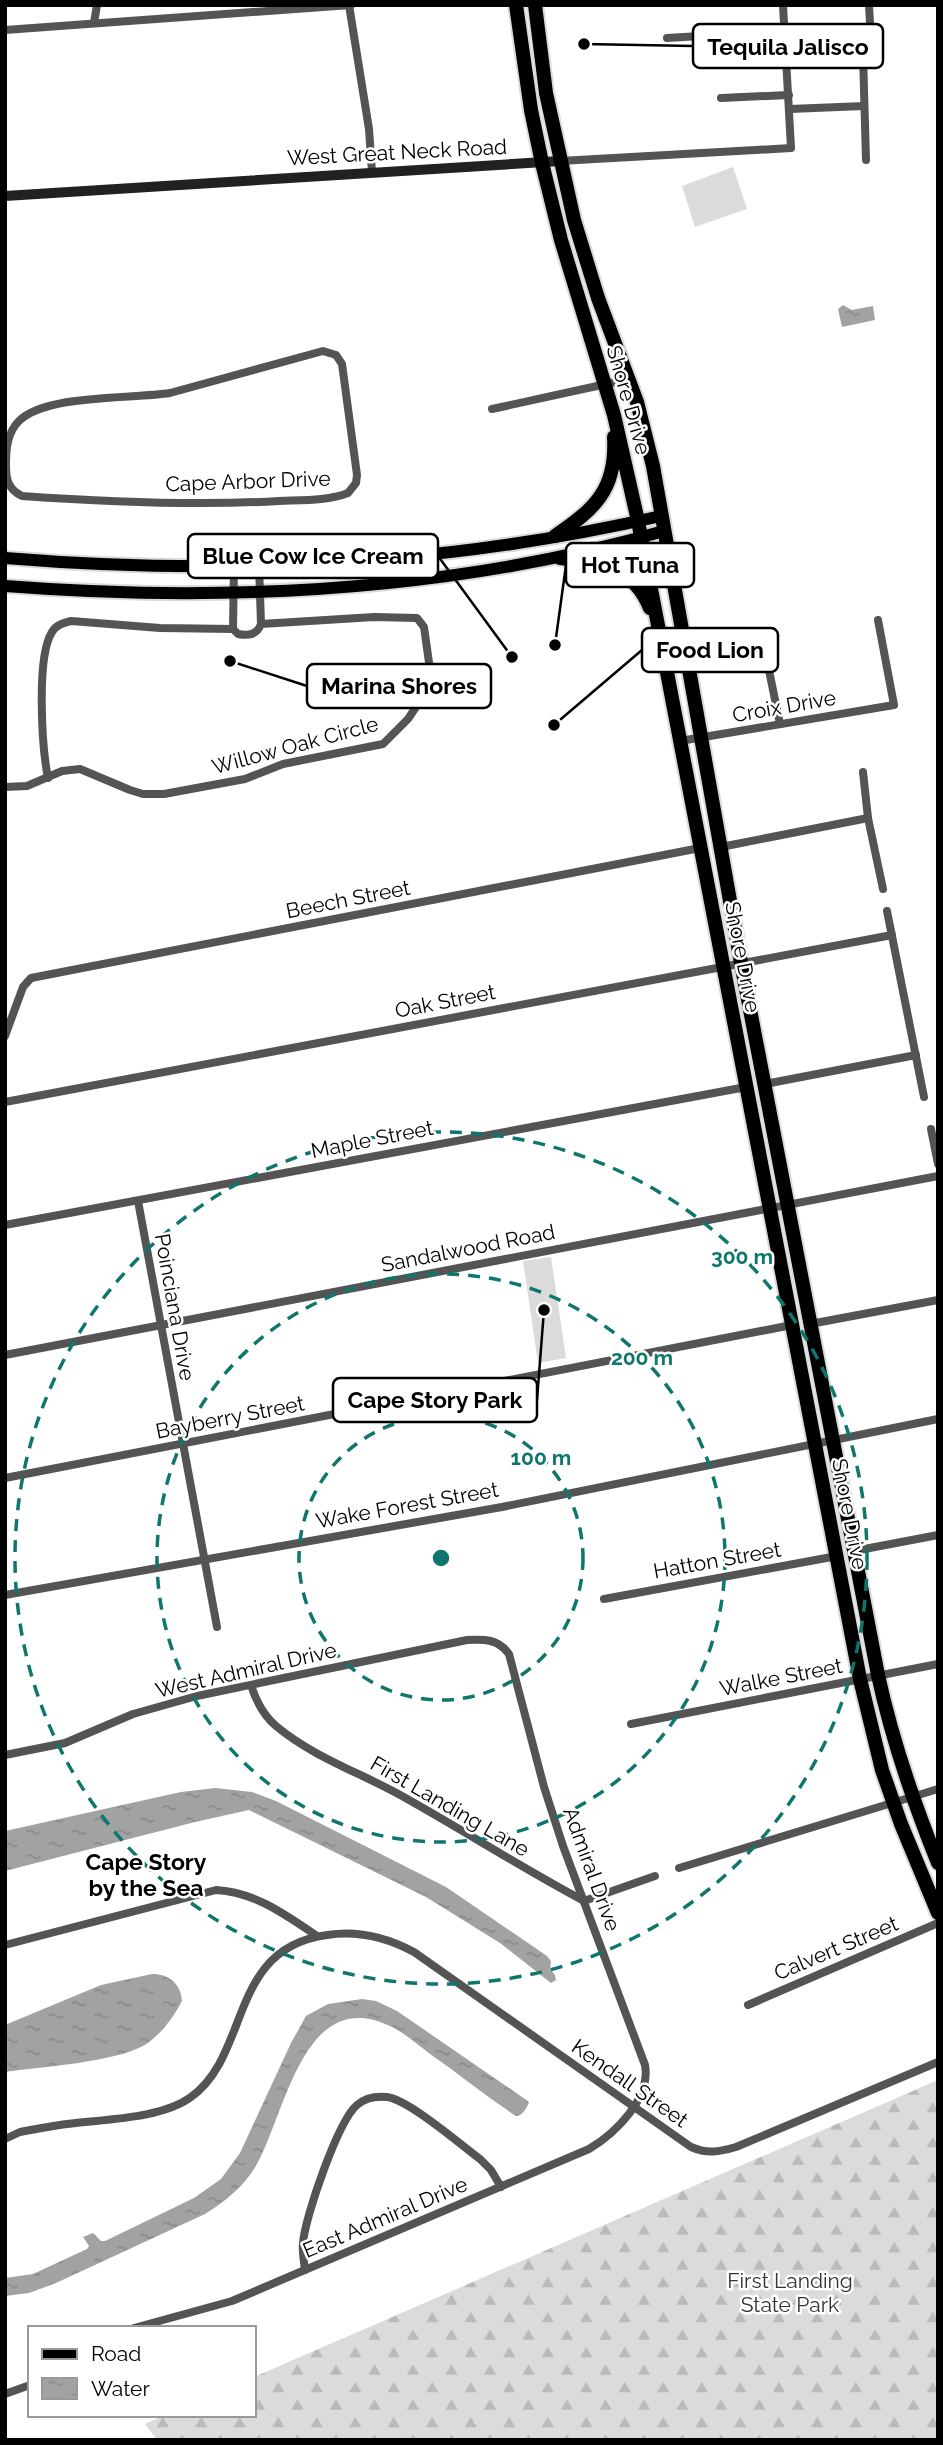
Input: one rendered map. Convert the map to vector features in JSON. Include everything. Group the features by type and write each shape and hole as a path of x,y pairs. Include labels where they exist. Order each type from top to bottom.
{"highway":[{"name":"Shore Drive","path":"516,5 531,110 542,163 561,240 614,415 642,538 873,1738 893,1803 938,1913"},
{"name":"Shore Drive","path":"535,5 546,93 583,255 637,402 653,466 741,963 878,1675 911,1797 938,1863"},
{"path":"555,536 591,510 607,486 615,447 614,415"},
{"path":"560,558 603,563 627,576 646,598 659,628"}],"main road":[{"path":"5,558 127,566 234,566 395,558 555,536 661,516"},
{"path":"5,586 89,593 232,594 410,581 560,558 664,531"}],"street":[{"path":"94,23 97,5"},
{"path":"5,30 350,5 369,129 372,172"},
{"path":"783,5 790,109 864,106"},
{"path":"869,5 871,41"},
{"path":"667,38 785,31"},
{"path":"863,54 866,160"},
{"path":"721,99 789,95"},
{"name":"West Great Neck Road","path":"5,196 792,148 790,109"},
{"name":"Cape Arbor Drive","path":"323,351 336,355 342,364 357,475 353,488 342,496 291,500 195,503 22,496 12,489 6,476 8,435 20,420 37,409 75,401 170,393 323,351"},
{"path":"492,409 629,379"},
{"path":"259,565 261,624"},
{"path":"233,629 234,566"},
{"name":"Willow Oak Circle","path":"5,787 27,786 48,778 62,771 80,769 130,790 156,795 245,779 284,764 383,744 408,719 428,689 431,677 425,627 417,618 373,617 261,624 251,635 238,634 233,629 160,628 71,621 58,626 50,636 42,693 43,746 48,778"},
{"name":"Croix Drive","path":"680,741 894,705 878,620"},
{"path":"764,646 780,724"},
{"path":"863,772 868,818 883,889"},
{"path":"721,847 868,818"},
{"name":"Beech Street","path":"5,1036 26,982 32,978 700,848"},
{"path":"887,911 924,1097"},
{"name":"Oak Street","path":"5,1102 892,935"},
{"path":"765,1084 916,1055"},
{"name":"Maple Street","path":"5,1225 746,1087"},
{"path":"931,1129 938,1164"},
{"name":"Sandalwood Road","path":"5,1354 938,1176"},
{"name":"Poinciana Drive","path":"138,1201 216,1627"},
{"path":"810,1324 938,1300"},
{"name":"Bayberry Street","path":"5,1478 792,1325"},
{"name":"Wake Forest Street","path":"5,1595 502,1507 938,1419"},
{"path":"854,1551 938,1535"},
{"name":"Hatton Street","path":"604,1599 837,1556"},
{"name":"West Admiral Drive","path":"5,1755 65,1743 133,1714 197,1696 467,1640 483,1639 498,1643"},
{"name":"Admiral Drive","path":"498,1643 509,1654 544,1787 645,2065 645,2083 633,2106"},
{"name":"Walke Street","path":"631,1724 938,1664"},
{"name":"First Landing Lane","path":"251,1685 259,1706 267,1717 299,1743 402,1796 531,1873 584,1901"},
{"path":"679,1868 938,1789"},
{"path":"584,1901 655,1876"},
{"path":"5,1945 216,1890 248,1895 317,1936"},
{"name":"Calvert Street","path":"748,2005 938,1923"},
{"name":"Kendall Street","path":"317,1936 348,1933 368,1936 392,1942 414,1952 700,2151 720,2152 938,2062"},
{"path":"5,2139 20,2132 164,2110 188,2100 213,2074 248,1997 268,1965 292,1945 317,1936"},
{"path":"305,2270 303,2243 316,2193 344,2125 357,2104 366,2100 384,2096 402,2102 480,2159 491,2170 501,2187"},
{"name":"East Admiral Drive","path":"141,2326 232,2301 501,2187 601,2142 621,2123 633,2106"},
{"path":"5,2395 28,2386"}],"green space":[{"path":"733,167 747,209 695,227 682,186"},
{"path":"551,1257 566,1358 538,1363 523,1261"},
{"name":"First Landing State Park","path":"938,2080 938,2440 157,2440 145,2424 161,2417 256,2417 256,2376"}],"water":[{"path":"843,305 852,310 873,306 875,320 842,327 838,309"},
{"path":"215,1788 252,1792 276,1801 446,1887 547,1956 556,1980 551,1983 500,1943 426,1897 249,1810 5,1871 5,1831 181,1792"},
{"path":"152,1974 173,1981 182,2001 166,2026 143,2046 96,2060 5,2072 5,2025 101,1985"},
{"path":"362,1999 376,2001 397,2011 529,2102 526,2109 516,2116 390,2026 361,2018 337,2023 318,2037 303,2059 258,2162 248,2178 228,2198 205,2214 56,2283 29,2293 5,2296 5,2278 33,2274 87,2249 89,2246 83,2237 93,2233 101,2241 105,2241 194,2198 221,2179 240,2153 306,2016 328,2004"}],"place":[{"name":"Tequila Jalisco","path":"584,44"},
{"name":"Hot Tuna","path":"555,645"},
{"name":"Blue Cow Ice Cream","path":"512,657"},
{"name":"Marina Shores","path":"230,661"},
{"name":"Food Lion","path":"554,725"},
{"name":"Cape Story Park","path":"544,1310"}],"district":[{"name":"Cape Story by the Sea","path":"146,1874"}]}
